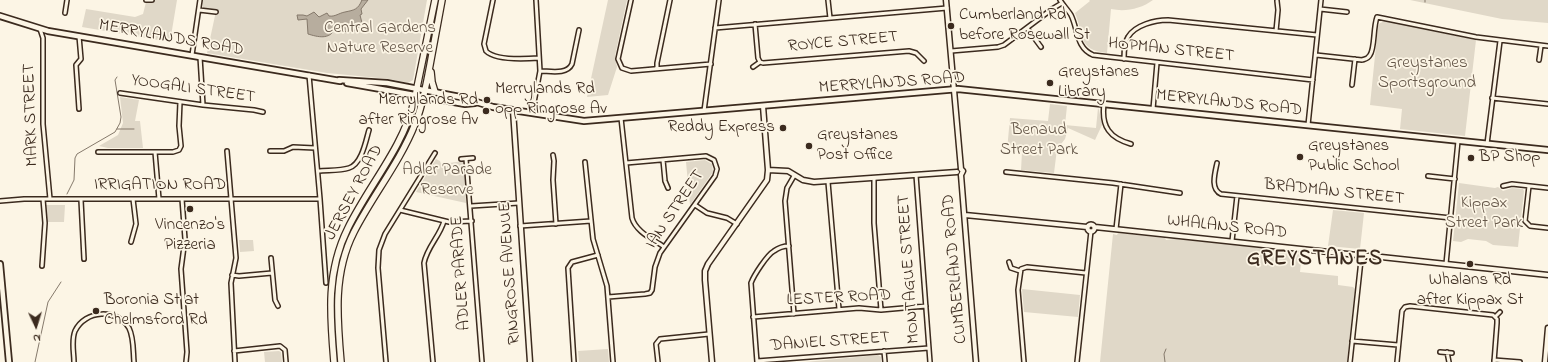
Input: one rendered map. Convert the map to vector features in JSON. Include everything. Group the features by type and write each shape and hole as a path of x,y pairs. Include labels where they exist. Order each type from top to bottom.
{"highway":[{"name":"JERSEY ROAD","path":"334,362 330,319 330,297 333,275 340,246 352,220 405,131 416,95 434,0"},
{"name":"JERSEY ROAD","path":"341,362 337,309 339,280 344,257 352,236 410,136 419,115 424,97 442,0"},
{"path":"430,64 435,92"}],"main road":[{"name":"MERRYLANDS ROAD","path":"0,16 40,29 339,80 369,81 425,90 467,98 477,103 584,121 954,89 1548,150"},
{"name":"MERRYLANDS ROAD","path":"339,80 354,85 465,104 477,103"},
{"path":"0,265 3,321 9,362"}],"street":[{"path":"65,13 67,0"},
{"path":"146,0 152,0"},
{"path":"192,55 200,0"},
{"path":"486,52 484,44 493,0"},
{"path":"532,113 540,71 536,0"},
{"path":"631,0 619,57 619,64 622,68 629,71 711,64"},
{"path":"657,68 670,0"},
{"path":"704,111 719,0"},
{"path":"828,0 830,18"},
{"name":"CUMBERLAND ROAD","path":"946,0 976,362"},
{"name":"HOPMAN STREET","path":"1060,0 1071,16 1080,45 1087,53 1099,56 1157,63 1313,80"},
{"path":"1308,125 1321,0"},
{"path":"1276,31 1278,10 1277,1"},
{"path":"951,51 1002,46 1062,3"},
{"path":"715,28 947,8"},
{"path":"1320,9 1347,12"},
{"path":"199,10 216,12"},
{"path":"1316,55 1366,59 1370,55 1374,24 1377,17 1500,41 1548,46"},
{"path":"1124,59 1127,38 1131,33 1138,28 1159,20 1317,35"},
{"path":"753,67 760,62 758,58 755,24"},
{"path":"1027,28 1041,46"},
{"name":"MARK STREET","path":"40,29 43,38 43,124 50,199"},
{"path":"540,71 569,70 572,64 579,30"},
{"path":"79,36 81,59 76,65 79,109"},
{"path":"1487,144 1500,41"},
{"path":"1539,60 1541,46"},
{"name":"ROYCE STREET","path":"760,62 765,63 909,51 916,53 924,61"},
{"path":"481,54 486,52 515,59 539,58"},
{"path":"200,56 203,105"},
{"path":"1352,85 1355,59"},
{"path":"1153,109 1157,63"},
{"name":"JERSEY ROAD","path":"308,75 318,171 326,283"},
{"name":"YOOGALI STREET","path":"120,93 263,112"},
{"path":"1492,98 1548,104"},
{"path":"179,150 181,146 179,126 180,102"},
{"path":"1104,104 1103,116 1107,128 1116,138 1131,144"},
{"path":"712,362 705,271 708,264 768,178 762,106"},
{"name":"RINGROSE AVENUE","path":"513,110 530,362"},
{"path":"621,118 633,222 640,230 664,247"},
{"path":"318,171 349,168 354,165 363,151 369,130"},
{"path":"1446,264 1458,141"},
{"path":"270,151 284,151 293,147 315,148"},
{"path":"98,152 174,152 179,150"},
{"path":"179,150 183,153"},
{"path":"227,151 236,258 231,285 235,362"},
{"path":"155,152 159,199"},
{"path":"386,362 377,261 382,239 434,153"},
{"path":"553,155 556,224"},
{"name":"IAN STREET","path":"626,163 706,156 715,162 717,167 716,174 664,247 655,267 651,292"},
{"path":"461,159 473,158"},
{"name":"ADLER PARADE","path":"466,159 482,362"},
{"path":"663,160 665,180 668,188"},
{"path":"585,162 593,239 606,282 613,362"},
{"name":"BRADMAN STREET","path":"1217,163 1214,191 1221,194 1451,218"},
{"path":"768,170 785,171 809,182 828,182 960,172"},
{"path":"1006,172 1121,184 1180,192"},
{"name":"MONTAGUE STREET","path":"916,175 930,362"},
{"path":"794,176 785,194 794,314"},
{"path":"1428,176 1455,179"},
{"path":"874,178 874,223 880,310"},
{"path":"828,182 839,309"},
{"path":"1116,229 1121,184"},
{"path":"1503,186 1512,184 1548,188"},
{"path":"1529,186 1525,221 1530,226 1548,228"},
{"path":"1232,241 1237,196"},
{"path":"42,266 45,223 43,199"},
{"name":"IRRIGATION ROAD","path":"0,201 43,199 320,199"},
{"path":"131,242 136,223 133,199"},
{"path":"182,199 185,239 181,269 187,350 186,362"},
{"path":"81,200 84,259"},
{"path":"470,206 519,203"},
{"path":"695,204 707,213 726,218 737,224"},
{"path":"400,210 444,221 472,221"},
{"path":"964,215 1087,227 1091,224 1094,228 1091,231 1077,362"},
{"path":"520,226 591,220"},
{"path":"433,362 424,263 428,251 444,221"},
{"path":"1087,227 1088,230 1091,231"},
{"name":"WHALANS ROAD","path":"1094,228 1116,229 1358,255 1358,258 1363,258"},
{"path":"757,362 751,289 753,279 772,252 782,247 789,246"},
{"path":"574,362 568,268 572,262 598,255"},
{"path":"271,258 275,300 278,306"},
{"path":"1350,362 1363,258 1446,264 1548,275"},
{"path":"1009,262 1011,268 1020,271"},
{"path":"229,267 234,270"},
{"path":"1024,362 1018,288 1020,271 1027,267 1086,273"},
{"path":"232,275 238,276 272,273"},
{"path":"608,297 645,294 651,292 654,295"},
{"name":"LESTER ROAD","path":"753,317 839,309 860,308 880,310 926,306"},
{"path":"1397,362 1401,313 1402,309 1406,306 1490,314 1495,317 1497,323 1494,361 1520,362"},
{"path":"1495,317 1500,312"},
{"path":"74,362 73,341 76,330 87,318 101,314 116,317 128,327 132,341 134,362"},
{"path":"1545,362 1548,328"},
{"path":"658,362 656,344 657,339 709,334"},
{"path":"1352,341 1398,345"},
{"path":"283,348 286,344"},
{"path":"234,350 279,346 285,351 286,362"},
{"name":"DANIEL STREET","path":"757,362 798,360 929,348"},
{"path":"884,351 885,362"},
{"path":"1440,352 1452,353"},
{"path":"1448,352 1449,362"}],"green space":[{"path":"155,0 177,0 170,42 82,27 86,9 135,17 143,14 146,2 153,2"},
{"name":"Central Gardens Nature Reserve","path":"202,0 427,0 413,80 408,83 389,79 327,73 207,53 216,11 203,8"},
{"path":"608,0 627,0 615,56 617,67 608,95 587,97"},
{"path":"1089,0 1153,0 1143,6 1133,9 1111,9 1107,53 1091,48 1086,45 1083,40 1075,13 1090,1"},
{"path":"1410,0 1548,0 1548,23 1502,19"},
{"name":"Greystanes Sportsground","path":"1385,21 1476,40 1465,136 1400,129 1402,109 1370,105 1378,26 1380,23"},
{"path":"120,97 139,100 135,121 140,121 143,148 108,148 99,146 118,135 123,123"},
{"name":"Benaud Street Park","path":"1050,104 1067,106 1065,125 1096,128 1098,108 1102,125 1095,140 1068,128 1065,139 1057,149 1054,173 1021,170 1022,152 1007,150 1010,118 1048,121"},
{"name":"Adler Parade Reserve","path":"436,159 440,161 441,164 464,161 466,203 416,192"},
{"path":"705,160 712,164 713,172 690,205 686,162"},
{"name":"Kippax Street Park","path":"1459,183 1495,188 1498,187 1503,191 1512,188 1523,189 1518,247 1493,245 1486,241 1468,239 1461,242 1453,241"},
{"path":"46,205 65,205 64,222 47,222"},
{"path":"1333,210 1364,213 1360,249 1328,246"},
{"path":"1118,233 1165,238 1166,240 1175,239 1282,250 1284,252 1302,254 1300,272 1338,276 1338,285 1353,287 1355,289 1347,362 1100,362 1113,234 1117,235"},
{"path":"239,240 253,240 254,251 240,252"},
{"path":"1022,289 1080,295 1078,317 1024,312"},
{"path":"608,349 609,362 579,362 578,351"},
{"path":"264,352 281,352 282,362 265,362"},
{"path":"878,355 881,357 881,362 805,362"}],"shaded area":[{"path":"362,0 368,0 361,9 362,14 360,15 362,23 356,30 350,32 335,29 330,35 323,37 316,36 308,34 307,19 298,20 297,15 307,16 314,12 319,17 327,13 331,16 353,10 359,6"}],"waterway":[{"path":"67,194 74,180 75,158 77,154 115,132 120,123 121,117 115,80 117,77"},
{"path":"117,129 134,129"},
{"path":"35,362 48,302 61,282"},
{"path":"1165,362 1164,354 1166,349"}],"place":[{"name":"Cumberland Rd before Rosewall St","path":"951,26"},
{"name":"Greystanes Library","path":"1050,83"},
{"name":"Merrylands Rd opp Ringrose Av","path":"487,100"},
{"name":"Merrylands Rd after Ringrose Av","path":"486,111"},
{"name":"Reddy Express","path":"783,128"},
{"name":"Greystanes Post Office","path":"809,146"},
{"name":"Greystanes Public School","path":"1300,157"},
{"name":"BP Shop","path":"1471,158"},
{"name":"Vincenzo's Pizzeria","path":"190,209"},
{"name":"Whalans Rd after Kippax St","path":"1470,264"},
{"name":"Boronia St at Chelmsford Rd","path":"96,311"}],"district":[{"name":"GREYSTANES","path":"1315,261"}]}
